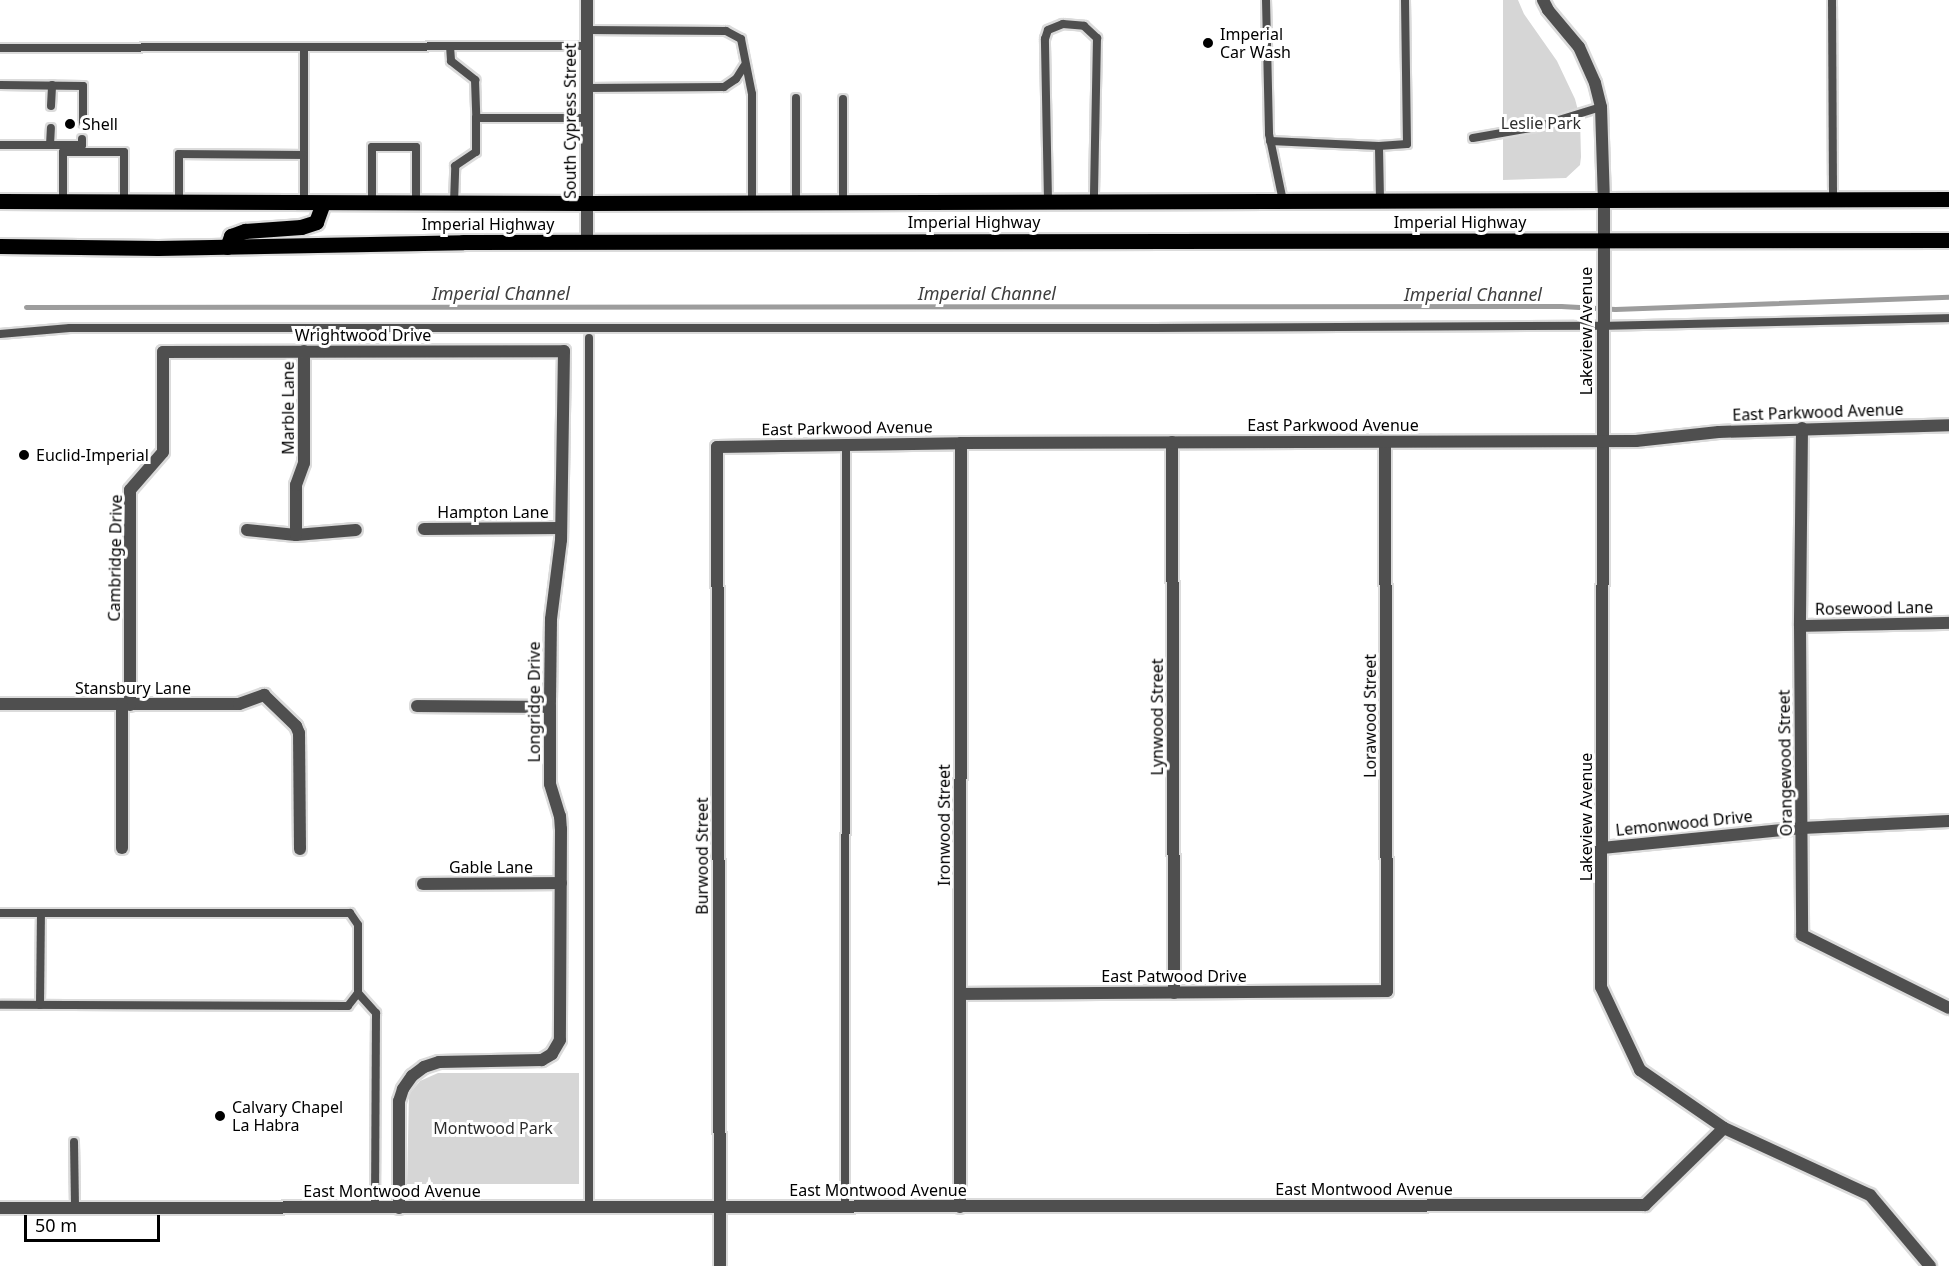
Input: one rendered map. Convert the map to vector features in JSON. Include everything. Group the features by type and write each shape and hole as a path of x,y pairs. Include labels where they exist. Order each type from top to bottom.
{"main road":[{"name":"Imperial Highway","path":"0,201 796,203 1949,199"},
{"path":"227,247 231,236 245,231 311,225 319,219 323,203"},
{"name":"Imperial Highway","path":"0,246 227,247 587,241 1949,240"}],"street":[{"name":"South Cypress Street","path":"587,0 587,241"},
{"name":"Lakeview Avenue","path":"1543,0 1548,10 1579,47 1595,82 1601,106 1604,200 1601,442 1601,987 1640,1070 1724,1128 1869,1195 1930,1266"},
{"name":"Marble Lane","path":"296,534 296,485 304,463 304,351"},
{"name":"Wrightwood Drive","path":"163,352 564,351"},
{"name":"Longridge Drive","path":"399,1208 400,1094 412,1076 431,1064 538,1061 546,1058 555,1050 561,1035 560,816 550,784 550,707 551,620 561,528 564,351"},
{"name":"Cambridge Drive","path":"122,848 130,490 163,452 163,352"},
{"name":"East Parkwood Avenue","path":"717,447 961,443 1601,442 1803,428 1949,425"},
{"name":"Orangewood Street","path":"1803,428 1800,626 1802,935 1949,1008"},
{"name":"Lynwood Street","path":"1172,442 1174,993"},
{"name":"Lorawood Street","path":"1385,442 1387,991"},
{"name":"Ironwood Street","path":"960,1207 961,443"},
{"name":"Burwood Street","path":"717,447 720,1266"},
{"name":"Hampton Lane","path":"424,529 561,528"},
{"path":"247,530 296,534 356,530"},
{"name":"Rosewood Lane","path":"1800,626 1949,623"},
{"name":"Stansbury Lane","path":"0,704 239,704 264,695 296,726 299,733 300,849"},
{"path":"417,706 550,707"},
{"name":"Lemonwood Drive","path":"1602,848 1802,828 1949,821"},
{"name":"Gable Lane","path":"423,884 561,883"},
{"name":"East Patwood Drive","path":"960,994 1387,991"},
{"name":"East Montwood Avenue","path":"0,1209 1645,1205 1724,1128"}],"lane":[{"path":"1266,0 1270,141 1282,201"},
{"path":"1270,141 1379,146 1407,144 1406,0"},
{"path":"1832,0 1833,199"},
{"path":"1048,201 1045,39 1048,30 1063,24 1084,26 1097,38 1094,201"},
{"path":"587,30 726,31 741,39 744,66 752,94 752,203"},
{"path":"450,46 451,61 475,80 476,118 476,152 455,166 454,203"},
{"path":"0,48 587,46"},
{"path":"304,47 304,203"},
{"path":"587,88 724,87 736,79 744,66"},
{"path":"0,85 83,86 83,123"},
{"path":"51,106 52,85"},
{"path":"796,98 796,203"},
{"path":"843,99 843,202"},
{"path":"1473,138 1536,127 1601,106"},
{"path":"476,118 587,118"},
{"path":"50,145 51,128"},
{"path":"0,144 50,145 63,148 82,146 124,152 124,202"},
{"path":"1379,146 1380,200"},
{"path":"372,203 372,147 416,147 416,203"},
{"path":"63,148 63,202"},
{"path":"179,203 179,154 303,155"},
{"path":"0,334 70,328 1603,326 1949,318"},
{"path":"589,338 589,1207"},
{"path":"845,1207 846,445"},
{"path":"0,914 350,913 358,926 358,993 348,1006 0,1005"},
{"path":"40,1005 41,914"},
{"path":"358,993 376,1013 375,1208"},
{"path":"74,1142 75,1209"}],"green space":[{"name":"Leslie Park","path":"1503,0 1518,0 1524,14 1557,61 1575,99 1580,118 1581,157 1580,165 1566,178 1503,180"},
{"name":"Montwood Park","path":"438,1073 579,1073 579,1184 407,1184 409,1094 420,1081"}],"waterway":[{"name":"Imperial Channel","path":"26,307 1561,306 1615,309 1949,297"}],"place":[{"name":"Imperial Car Wash","path":"1208,43"},
{"name":"Shell","path":"70,124"},
{"name":"Euclid-Imperial","path":"24,455"},
{"name":"Calvary Chapel La Habra","path":"220,1116"}]}
